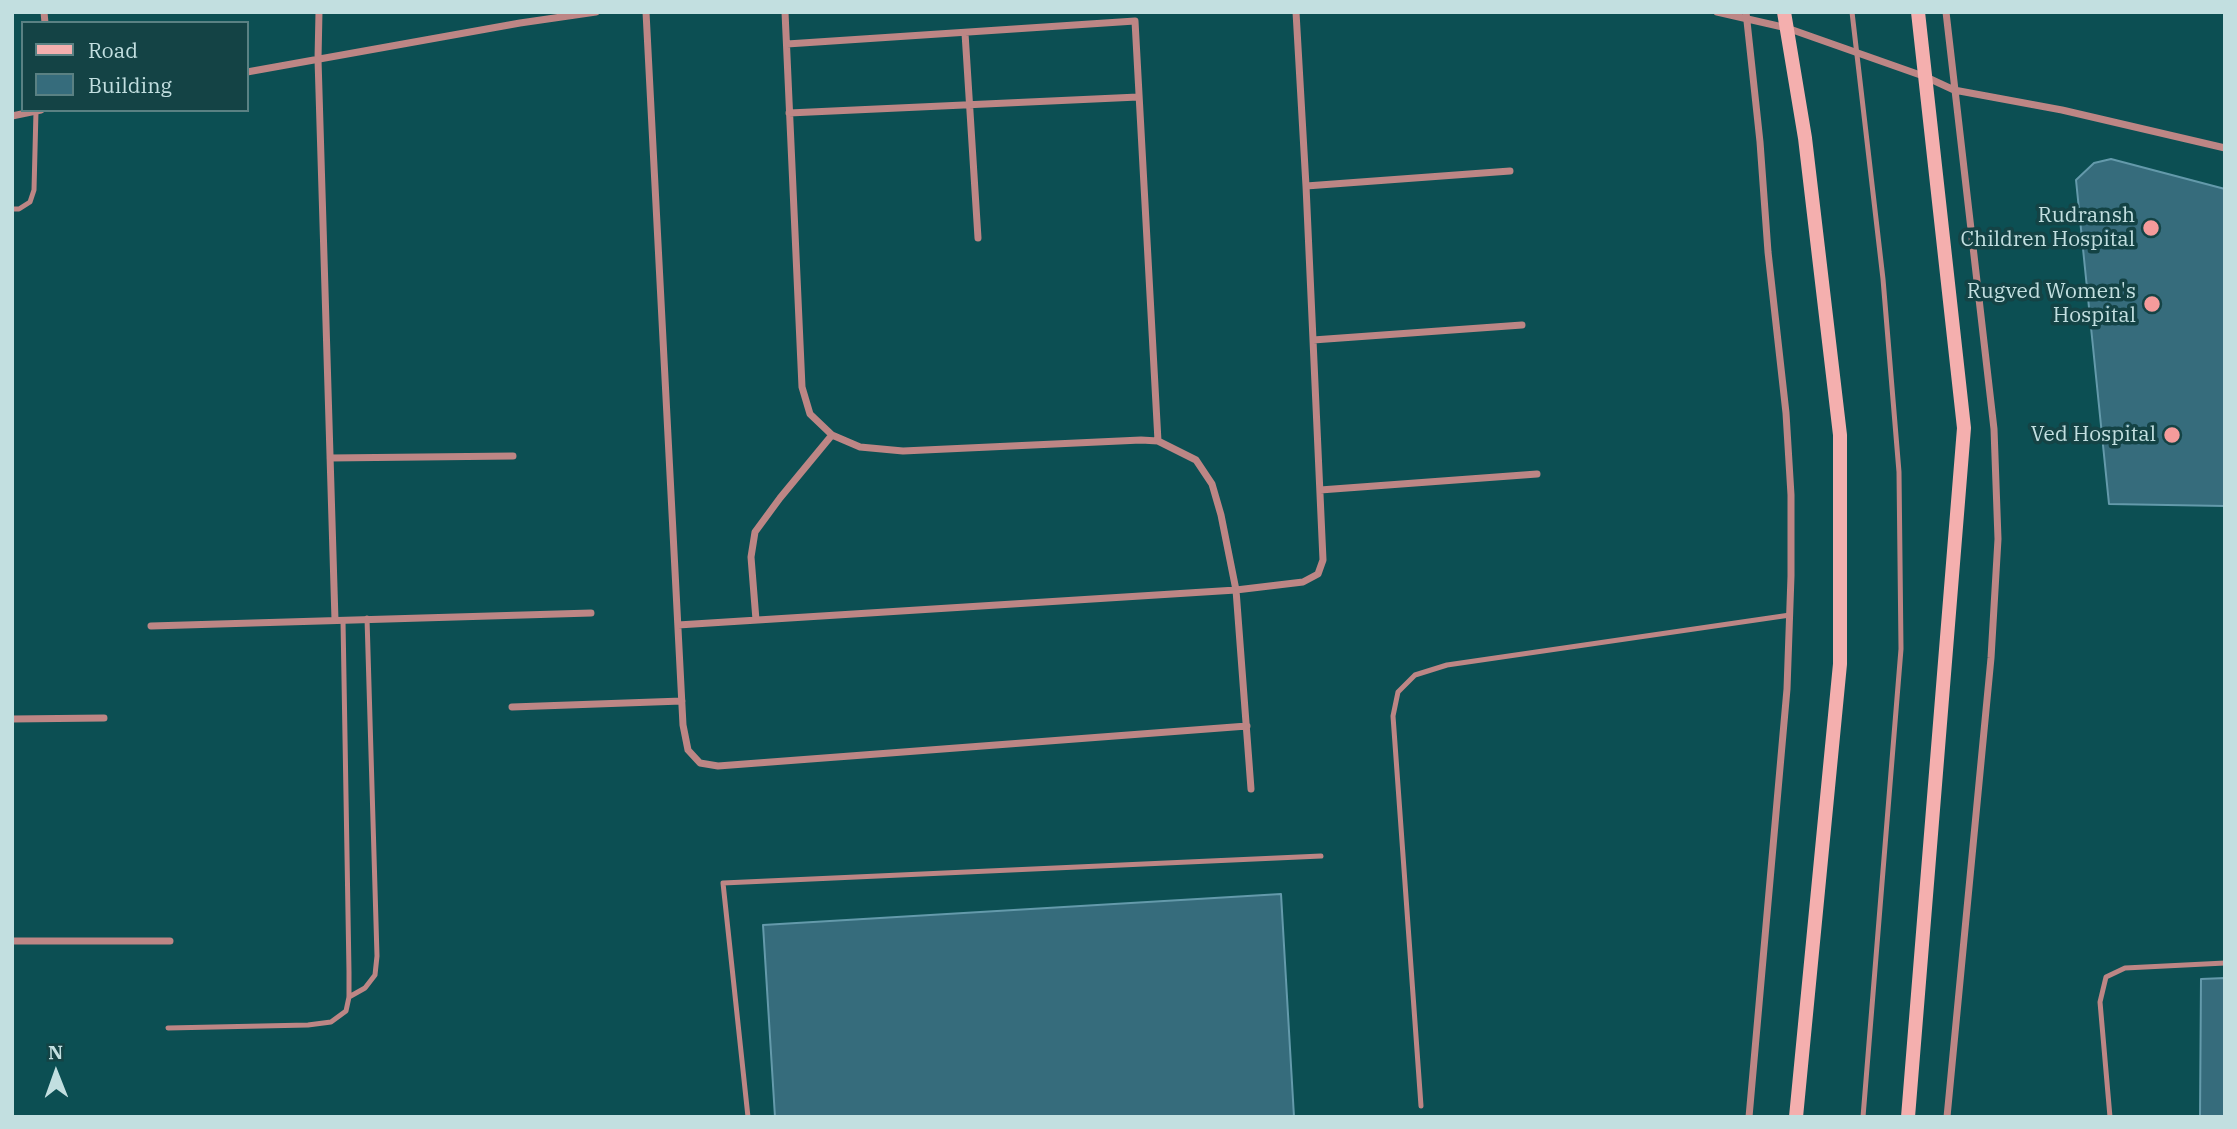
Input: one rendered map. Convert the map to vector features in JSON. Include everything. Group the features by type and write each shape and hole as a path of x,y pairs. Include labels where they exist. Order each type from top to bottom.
{"main road":[{"path":"1784,12 1805,138 1840,435 1840,664 1796,1117"},
{"path":"1908,1117 1964,428 1918,12"}],"street":[{"path":"319,12 318,59 330,457 339,620"},
{"path":"248,72 596,12"},
{"path":"646,12 683,725 688,750 700,763 718,766 1247,726"},
{"path":"785,12 802,387 810,414 832,435 860,447 903,451 1158,441 1196,460 1212,484 1222,515 1236,590 1251,789"},
{"path":"678,625 1236,590 1303,582 1318,574 1323,559 1296,12"},
{"path":"1717,12 1747,15 1787,28 1926,77 1954,90 2062,110 2225,148"},
{"path":"1946,12 1994,429 1998,539 1991,658 1947,1117"},
{"path":"1747,15 1786,414 1791,495 1787,689 1749,1117"},
{"path":"786,44 1135,21 1158,441"},
{"path":"965,33 978,238"},
{"path":"789,113 1138,97"},
{"path":"12,116 33,112"},
{"path":"1306,186 1510,172"},
{"path":"1313,340 1522,326"},
{"path":"756,620 751,557 755,531 832,435"},
{"path":"330,457 513,456"},
{"path":"1320,490 1537,474"},
{"path":"151,626 591,613"},
{"path":"512,707 682,701"},
{"path":"12,719 104,718"},
{"path":"12,941 170,941"}],"lane":[{"path":"1852,12 1882,279 1899,472 1901,649 1863,1117"},
{"path":"12,209 19,209 30,202 34,190 38,112"},
{"path":"1421,1106 1394,716 1398,692 1416,675 1447,665 1790,615"},
{"path":"349,997 365,988 375,975 377,956 368,618"},
{"path":"168,1028 308,1025 331,1022 346,1011 349,997 339,620"},
{"path":"748,1117 723,883 1321,856"},
{"path":"2109,1117 2100,1002 2106,977 2125,968 2225,963"}],"building":[{"path":"2111,159 2225,189 2225,506 2109,504 2076,180 2094,163"},
{"path":"1281,894 1294,1117 775,1117 763,925"},
{"path":"2225,978 2225,1117 2200,1117 2201,979"}],"place":[{"name":"Rudransh Children Hospital","path":"2151,228"},
{"name":"Rugved Women's Hospital","path":"2152,304"},
{"name":"Ved Hospital","path":"2172,435"}]}
